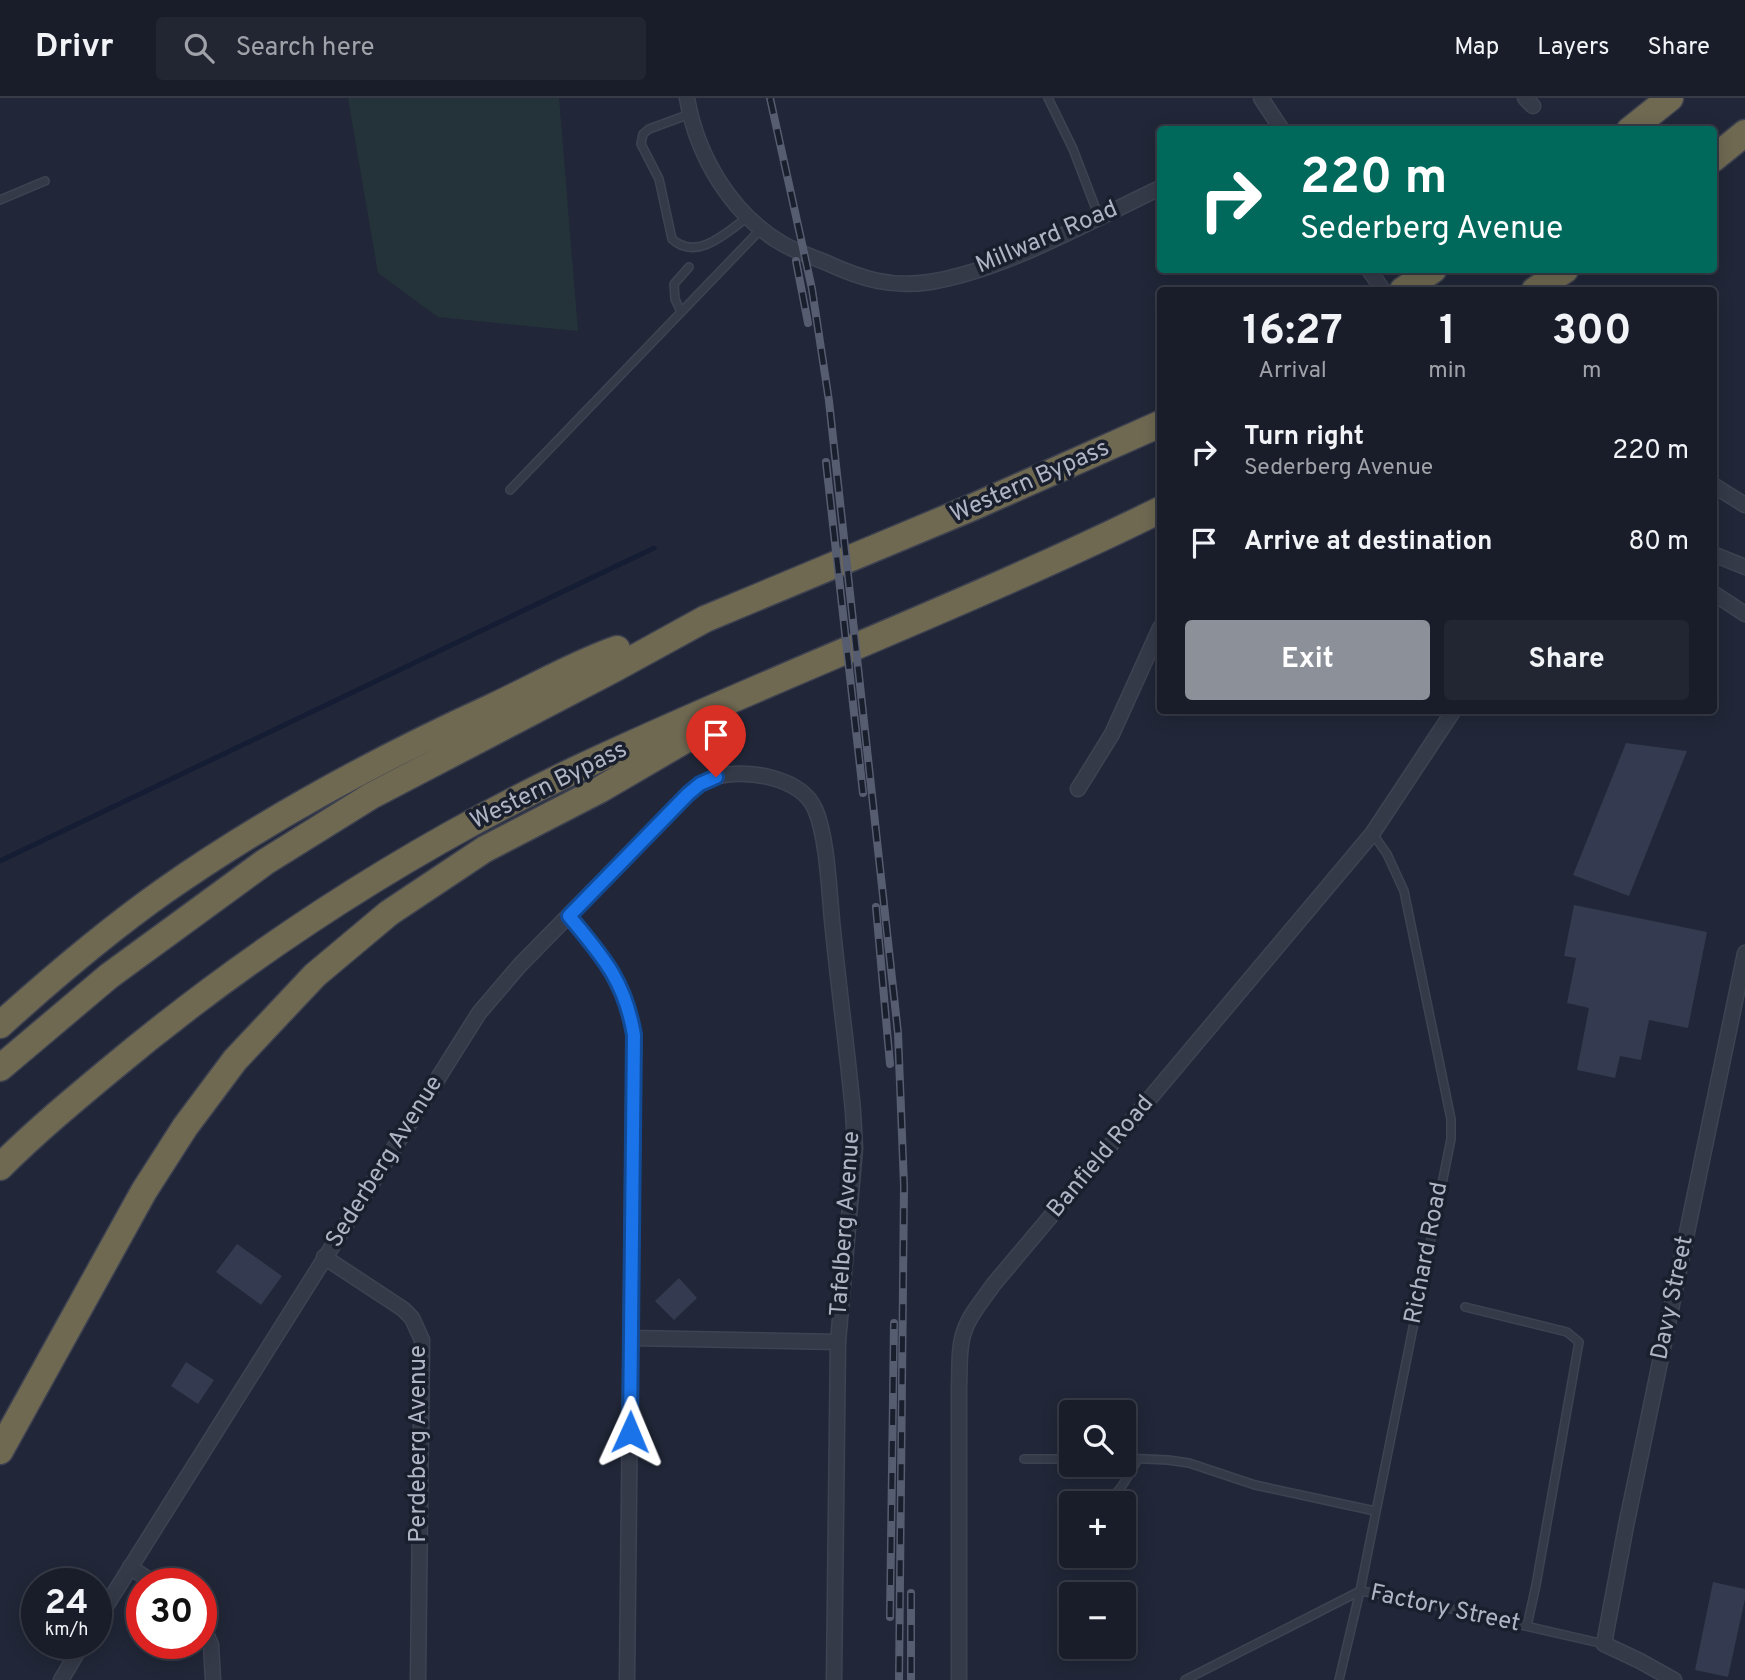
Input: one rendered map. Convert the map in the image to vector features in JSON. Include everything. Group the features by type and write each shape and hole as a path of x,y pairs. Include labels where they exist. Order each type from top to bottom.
{"highway":[{"path":"1635,126 1670,98"},
{"path":"1717,156 1745,134"},
{"path":"1408,287 1428,273"},
{"path":"1539,287 1560,273"},
{"name":"Western Bypass","path":"0,1068 109,976 265,862 371,796 705,620 973,507 1157,425"},
{"name":"Western Bypass","path":"0,1167 31,1136 210,988 372,880 459,830 573,771 1012,579 1157,511"},
{"path":"0,1025 101,938 164,891 318,793 424,739 611,651 705,620"},
{"path":"0,1451 144,1191 185,1127 235,1060 315,975 389,913 485,849 601,789 831,656"}],"street":[{"name":"Millward Road","path":"687,98 707,161 719,181 748,217 782,244 864,279 902,284 929,282 997,264 1157,189"},
{"path":"1261,98 1279,126"},
{"path":"1717,488 1745,505"},
{"path":"1717,556 1745,567"},
{"path":"1717,596 1745,614"},
{"path":"1078,789 1112,733 1157,635"},
{"name":"Banfield Road","path":"959,1680 959,1387 963,1333 968,1323 993,1285 1372,834 1451,714"},
{"name":"Sederberg Avenue","path":"112,1596 479,1013 520,965 688,794 700,784 716,777 747,774"},
{"name":"Tafelberg Avenue","path":"747,774 775,779 799,790 811,802 818,817 826,863 855,1148 838,1342 834,1680"},
{"path":"569,916 603,956 615,975 628,1004 634,1035 627,1680"},
{"name":"Davy Street","path":"1604,1644 1745,953"},
{"name":"Perdeberg Avenue","path":"324,1257 403,1309 412,1318 422,1340 418,1680"},
{"path":"631,1338 838,1342"},
{"name":"Factory Street","path":"1604,1644 1674,1680"},
{"path":"61,1680 73,1659"},
{"path":"212,1659 213,1680"}],"lane":[{"path":"1048,98 1073,149 1099,217"},
{"path":"690,114 649,129 643,134 641,144 659,179 672,239 679,245 690,248 702,246 748,217"},
{"path":"0,200 45,181"},
{"path":"510,490 762,228"},
{"path":"681,312 673,291 674,284 689,267"},
{"name":"Richard Road","path":"1339,1680 1360,1591 1451,1139 1451,1127 1404,891 1398,873 1372,834"},
{"path":"1465,1307 1567,1332 1579,1342 1527,1626"},
{"path":"1024,1459 1059,1458"},
{"path":"1118,1491 1138,1458 1189,1463 1255,1485 1375,1511"},
{"name":"Factory Street","path":"1185,1680 1360,1591 1394,1596 1604,1644"}],"shaded area":[{"path":"348,98 559,98 578,331 438,317 378,273"}],"building":[{"path":"1626,743 1687,751 1629,896 1573,875"},
{"path":"1574,905 1707,932 1688,1028 1649,1020 1641,1060 1620,1056 1615,1078 1577,1070 1589,1008 1567,1003 1576,958 1564,956"},
{"path":"237,1244 282,1276 261,1305 216,1272"},
{"path":"679,1278 697,1298 674,1320 655,1301"},
{"path":"186,1362 214,1380 198,1404 171,1386"},
{"path":"1713,1582 1745,1589 1728,1677 1695,1670"}],"waterway":[{"path":"0,861 654,548"}],"railway":[{"path":"770,98 812,289 829,401 898,1033 904,1186 899,1680"},
{"path":"796,261 808,323"},
{"path":"826,462 863,793"},
{"path":"876,907 890,1064"},
{"path":"890,1617 894,1323"},
{"path":"911,1593 911,1680"}],"route":[{"path":"630,1432 634,1035 628,1004 615,975 603,956 569,916 688,794 700,784 716,777"}]}
